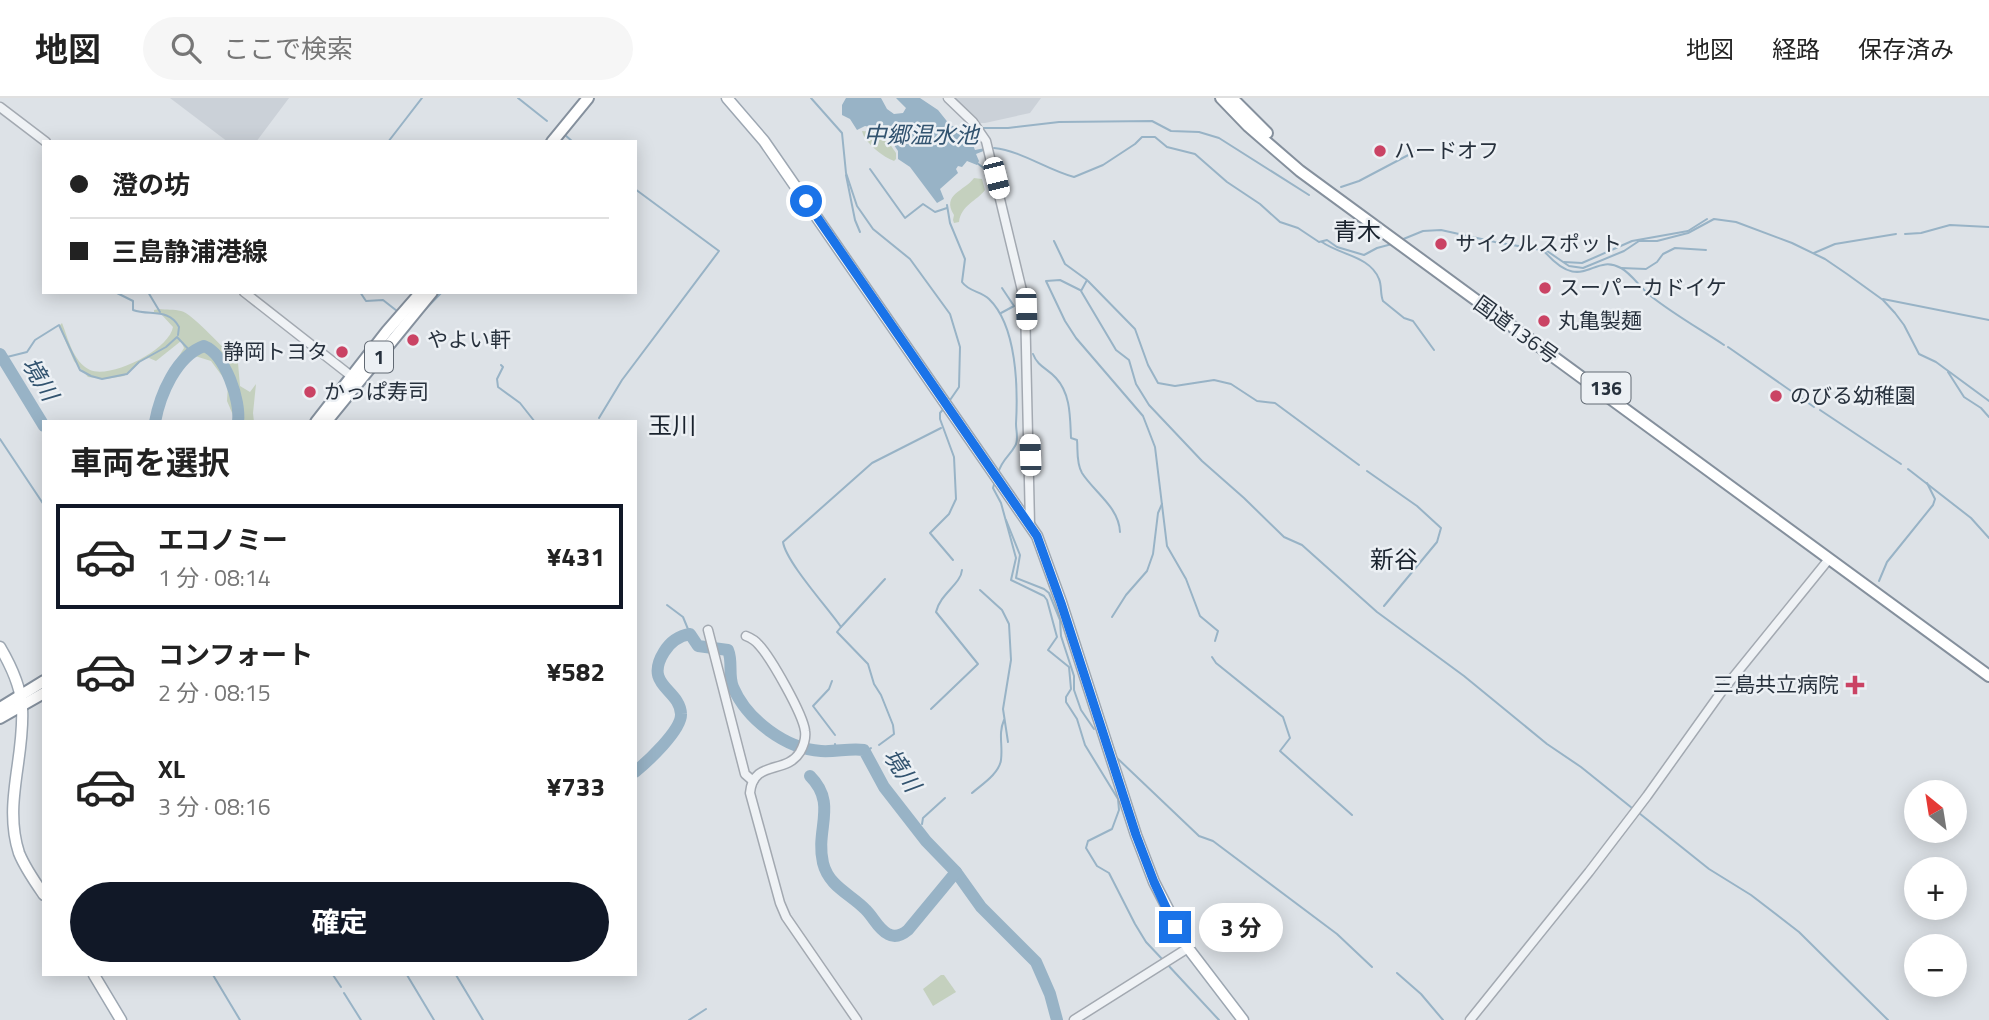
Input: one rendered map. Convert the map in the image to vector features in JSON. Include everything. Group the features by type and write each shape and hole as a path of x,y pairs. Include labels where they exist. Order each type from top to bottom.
{"highway":[{"path":"545,140 578,98"},
{"path":"554,140 588,98"},
{"name":"国道136号","path":"1222,98 1248,126 1300,171 1989,676"},
{"name":"国道136号","path":"1231,98 1283,149 1322,179 1989,668"},
{"name":"1","path":"327,420 387,331 419,294"},
{"name":"1","path":"318,420 430,294"},
{"path":"0,718 42,683"},
{"path":"0,708 42,693"}],"main road":[{"path":"727,98 764,141 1037,536 1146,863 1160,896 1188,948 1243,1020"},
{"path":"0,647 11,669 21,701 13,813 19,851 42,891"},
{"path":"95,976 121,1020"}],"street":[{"path":"948,98 973,122 986,141 1025,303 1030,525"},
{"path":"0,107 43,140"},
{"path":"247,294 356,380"},
{"path":"1470,1020 1635,811 1721,691 1829,559"},
{"path":"708,630 745,774 752,781"},
{"path":"746,636 756,641 765,652 799,715 805,736 799,753 783,765 760,773 752,781 750,793 780,904 786,917 856,1020"},
{"path":"1074,1020 1188,948"}],"shaded area":[{"path":"170,98 289,98 258,140 225,140"},
{"path":"953,98 1041,98 1030,113 980,123"}],"green space":[{"path":"862,131 882,133 896,153 896,159 894,161 875,149"},
{"path":"974,178 982,179 985,190 966,207 959,222 954,223 950,202 952,197"},
{"path":"154,310 186,313 238,363 240,386 250,392 256,384 254,420 235,420 227,401 228,384 211,361 195,356 178,370 172,367 184,348 181,341 156,361 144,359 124,376 106,379 88,377 74,361 59,326 62,323 72,349 84,366 99,372 111,370 138,361 169,336 173,327"},
{"path":"944,975 956,992 933,1006 923,989"}],"water":[{"name":"中郷温水池","path":"846,98 881,98 887,109 894,114 903,113 906,108 896,98 920,98 938,110 950,125 968,132 975,150 986,150 976,154 979,161 977,165 967,161 962,167 958,166 958,173 940,189 944,199 937,203 910,167 898,159 898,151 884,130 865,126 857,130 850,119 842,115 842,105"}],"waterway":[{"path":"390,140 422,98"},
{"path":"518,98 547,121"},
{"path":"811,98 842,133 846,173 857,206 873,229 910,259 950,314 960,347 959,387 948,403"},
{"path":"983,128 1059,122 1152,121 1171,131 1199,132 1219,138 1309,195"},
{"path":"561,140 565,135 571,140"},
{"path":"994,148 1015,153 1074,177 1103,165 1142,137 1155,137 1167,147 1195,154 1280,222 1298,228 1319,242 1327,240 1337,247 1364,255 1392,244"},
{"path":"1341,187 1359,181 1414,152"},
{"path":"977,163 989,172"},
{"path":"870,169 905,218 923,204 935,212 947,208"},
{"path":"986,171 992,181"},
{"path":"846,175 860,232"},
{"path":"599,418 622,380 719,251 637,190"},
{"path":"947,205 950,223 965,259 962,282 968,288 986,296 998,311 1005,325 1014,358 1017,441 998,473"},
{"path":"1564,262 1582,263 1632,241 1688,231 1707,219"},
{"path":"1401,240 1423,231 1441,230 1547,251 1569,266 1583,268 1624,251 1639,241 1657,241 1688,233 1714,219 1736,222 1792,243 1825,259 1847,274 1883,300 1895,313 1919,354 1936,362 1989,401"},
{"path":"1905,234 1921,233 1950,225 1989,227"},
{"path":"1814,253 1835,244 1896,234"},
{"path":"1054,241 1065,264 1087,280 1081,291 1116,350 1129,360 1136,384 1149,405 1202,461 1284,537 1302,545 1377,612 1464,676 1547,744 1632,808"},
{"path":"1322,242 1369,265 1379,279 1383,301 1404,318 1413,321 1434,350"},
{"path":"1621,268 1646,269 1663,254 1675,248 1706,250"},
{"path":"1544,251 1557,264 1568,270 1578,272 1602,265 1621,268 1661,304 1724,345"},
{"path":"1080,290 1060,280 1046,281 1076,338 1143,416 1155,447 1167,546 1186,579 1200,616 1218,631 1215,641"},
{"path":"1088,281 1135,329 1148,365 1158,383 1175,386 1214,380 1231,384 1257,401 1275,403 1359,465"},
{"path":"1001,313 1014,306 1002,288"},
{"path":"119,294 133,301 133,310 170,317 179,327 178,335"},
{"path":"149,294 160,312"},
{"path":"361,294 366,301 383,300 397,311"},
{"path":"414,321 440,294"},
{"path":"1883,299 1989,320"},
{"path":"3,358 27,352 35,340 59,325 80,370 102,379 127,374 139,362 166,347 177,337 192,353"},
{"name":"境川","path":"156,420 165,389 178,367 185,358 204,346 219,358 225,368 237,402 238,420"},
{"path":"1728,347 1814,407"},
{"name":"境川","path":"0,354 42,423"},
{"path":"1033,354 1065,391 1071,438 1077,440 1080,469 1111,507 1119,523 1120,532"},
{"path":"501,365 503,367 497,379 498,387 520,403 533,420"},
{"path":"1948,372 1964,397 1989,417"},
{"path":"945,407 940,413 940,419 954,457 956,499 949,514 930,533 953,560"},
{"path":"1820,410 1901,464"},
{"path":"879,745 894,734 893,725 868,664 837,632 841,627 799,573 783,542 872,463 941,428"},
{"path":"0,439 42,502"},
{"path":"1908,469 1971,518 1989,538"},
{"path":"1367,471 1417,506 1441,528 1437,542 1384,606"},
{"path":"995,481 993,488 1001,503 1016,558 1011,580 1047,600 1057,637 1048,650 1069,667 1071,689 1066,702 1077,719 1085,745 1118,799 1119,810 1112,829 1088,841 1086,848 1097,866 1109,873 1146,942 1163,960"},
{"path":"1879,581 1887,562 1933,505 1935,499 1927,483"},
{"path":"1112,617 1126,595 1147,571 1153,554 1158,513 1162,504"},
{"path":"1006,520 1020,555 1016,578 1049,593 1060,620 1061,636 1074,676 1074,690 1081,710 1094,729"},
{"path":"931,709 978,664 936,612 962,570"},
{"path":"841,627 885,579"},
{"path":"980,590 1002,610 1009,624 1011,660 1003,709 1008,742"},
{"path":"667,605 683,617 690,634"},
{"name":"境川","path":"637,770 663,745 680,721 679,706 658,673 666,648 678,638 690,634 698,646 728,650 733,687 739,699 769,731 781,739 808,749 864,750 884,787 926,841 956,872 981,907 1036,962 1050,994 1057,1020"},
{"path":"1212,657 1283,717 1290,738 1280,751 1352,815"},
{"path":"832,681 829,689 813,706 835,735"},
{"path":"972,793 989,779 1000,765 1001,730 1004,720"},
{"name":"境川","path":"835,744 836,751"},
{"name":"境川","path":"866,752 871,748"},
{"path":"1116,757 1199,836 1213,841 1337,934 1372,967"},
{"name":"境川","path":"810,776 823,797 821,851 826,871 835,884 866,910 885,932 896,936 908,930 956,872"},
{"path":"922,824 923,818 945,798"},
{"path":"1639,813 1709,869 1751,895 1799,932 1888,1020"},
{"path":"1167,964 1219,1020"},
{"path":"1397,973 1421,994 1443,1020"},
{"path":"214,976 240,1020"},
{"path":"334,976 341,987"},
{"path":"408,976 434,1020"},
{"path":"457,976 483,1020"},
{"path":"344,993 361,1020"},
{"path":"689,1020 706,1009"}],"place":[{"name":"ハードオフ","path":"1380,151"},
{"name":"サイクルスポット","path":"1441,244"},
{"name":"スーパーカドイケ","path":"1545,288"},
{"name":"丸亀製麺","path":"1544,321"},
{"name":"やよい軒","path":"413,340"},
{"name":"静岡トヨタ","path":"342,352"},
{"name":"かっぱ寿司","path":"310,392"},
{"name":"のびる幼稚園","path":"1776,396"},
{"name":"三島共立病院","path":"1855,685"}],"district":[{"name":"青木","path":"1357,232"},
{"name":"玉川","path":"672,426"},
{"name":"新谷","path":"1394,560"}],"route":[{"path":"806,201 1037,536 1136,835 1175,927"}]}
